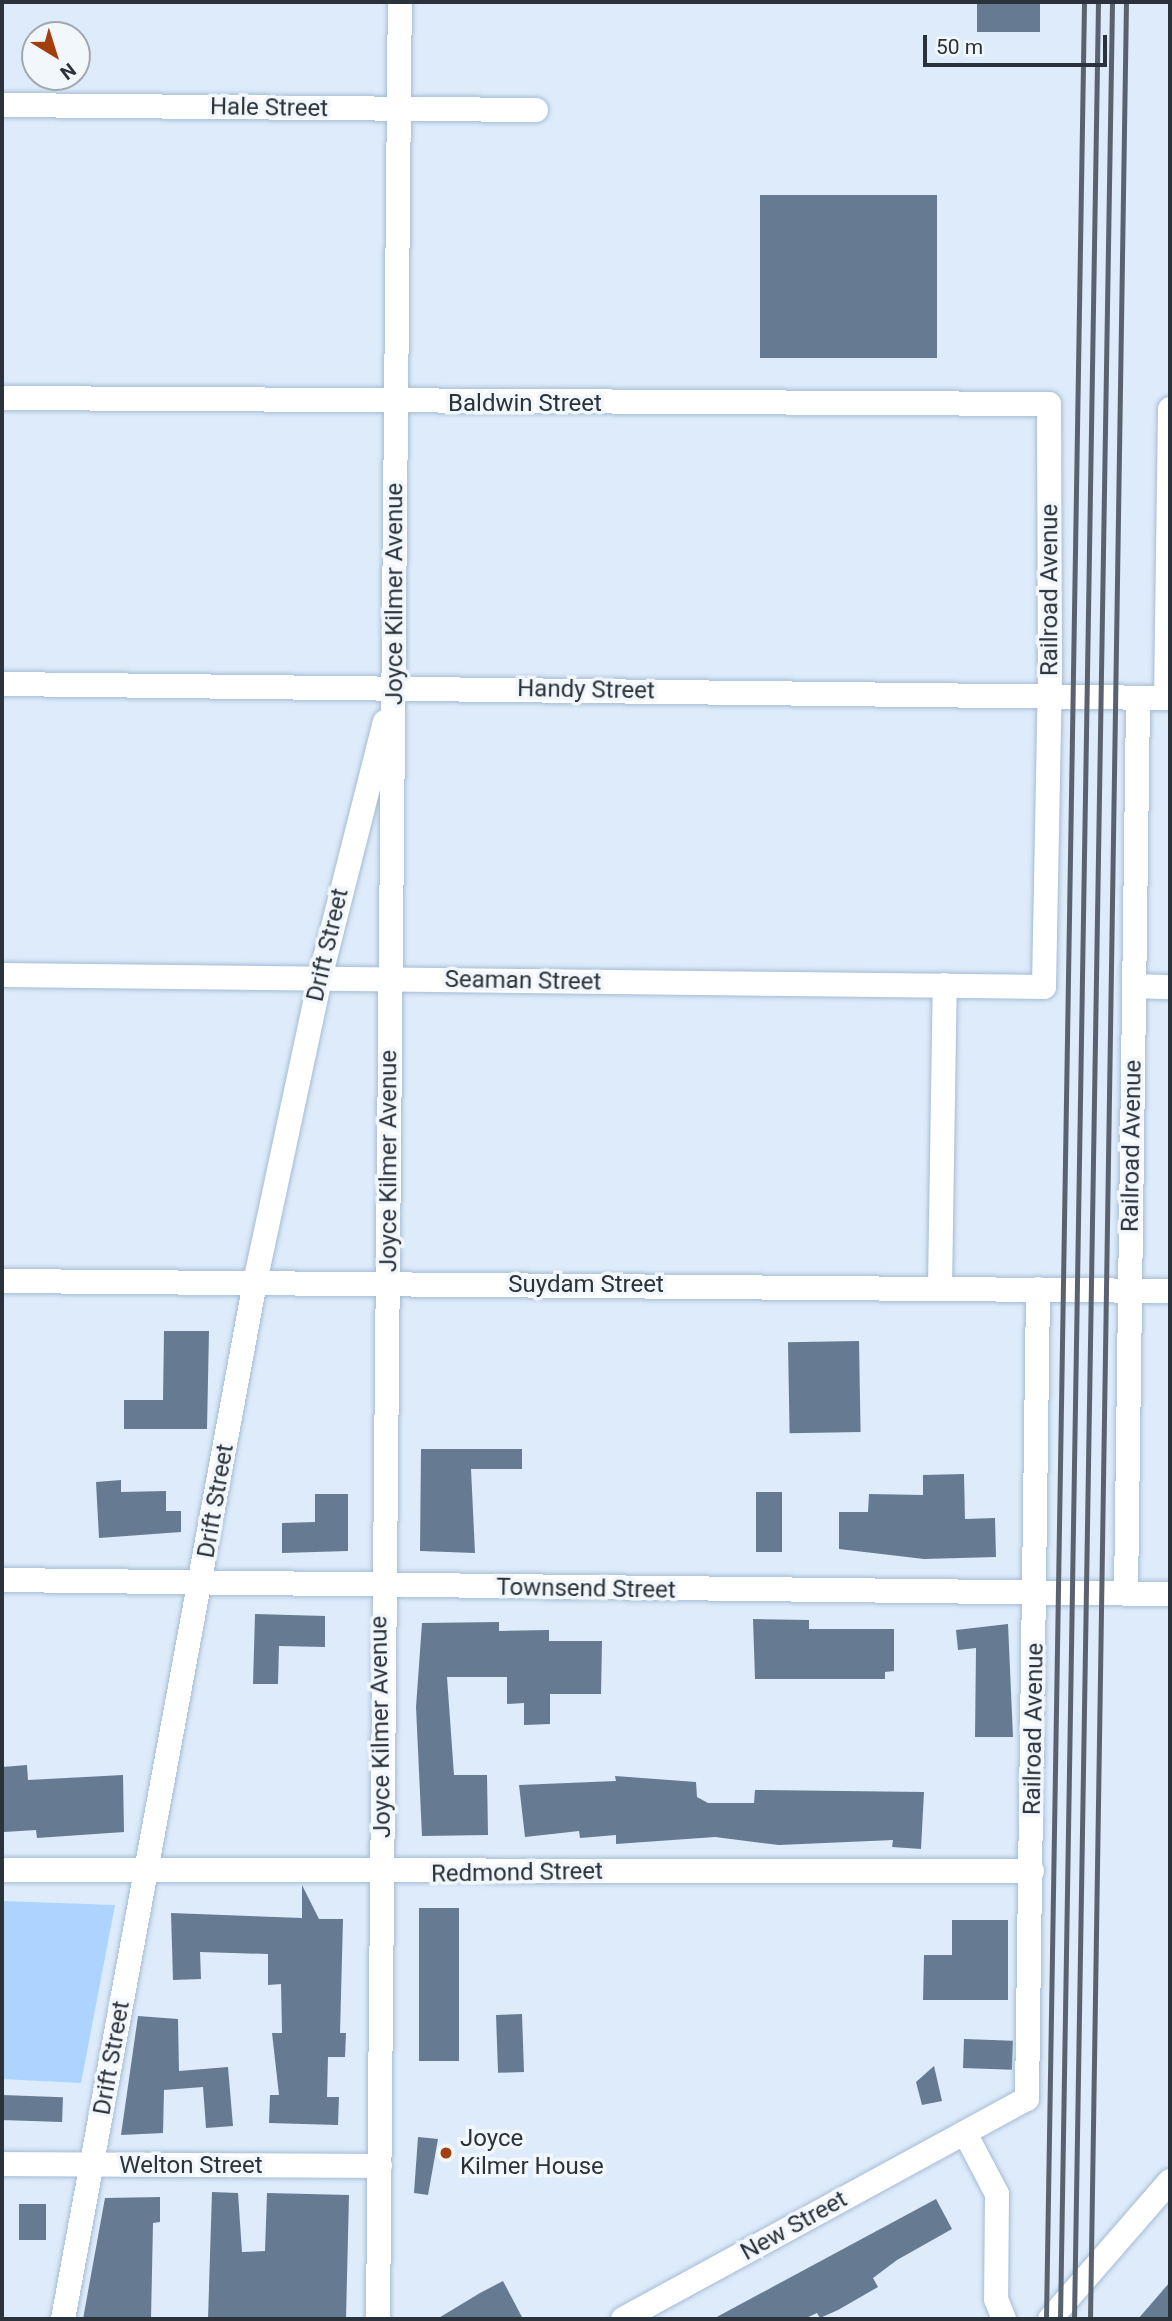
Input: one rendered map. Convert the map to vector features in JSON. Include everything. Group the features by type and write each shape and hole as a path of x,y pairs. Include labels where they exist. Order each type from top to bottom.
{"street":[{"name":"Joyce Kilmer Avenue","path":"378,2319 382,1874 381,1586 388,1284 400,2"},
{"name":"Hale Street","path":"2,105 536,110"},
{"name":"Baldwin Street","path":"2,398 397,403 1049,404"},
{"name":"Railroad Avenue","path":"1044,987 1050,696 1049,404"},
{"path":"1168,698 1170,410"},
{"name":"Handy Street","path":"2,684 1168,698"},
{"name":"Drift Street","path":"63,2319 254,1287 320,978 394,687"},
{"name":"Railroad Avenue","path":"1126,1594 1138,698"},
{"name":"Seaman Street","path":"2,975 1044,987"},
{"path":"940,1287 945,985"},
{"path":"1134,986 1170,987"},
{"name":"Suydam Street","path":"2,1281 254,1287 388,1284 1170,1291"},
{"name":"Railroad Avenue","path":"965,2133 1027,2099 1038,1289"},
{"name":"Townsend Street","path":"2,1580 1035,1595 1170,1594"},
{"name":"Redmond Street","path":"2,1870 382,1874 1032,1871"},
{"path":"965,2133 998,2194 996,2299 1004,2319"},
{"name":"New Street","path":"623,2319 965,2133"},
{"name":"Welton Street","path":"2,2164 380,2166"},
{"path":"1050,2319 1170,2181"}],"shaded area":[{"path":"2,1901 115,1905 81,2083 2,2079"}],"building":[{"path":"977,2 1040,2 1040,32 977,32"},
{"path":"760,195 937,195 937,358 760,358"},
{"path":"164,1331 209,1331 207,1429 124,1429 124,1400 163,1400"},
{"path":"859,1341 861,1432 790,1433 788,1342"},
{"path":"421,1449 522,1449 522,1469 471,1469 475,1553 420,1551"},
{"path":"964,1474 965,1519 995,1518 996,1557 924,1559 839,1549 839,1512 868,1512 869,1494 923,1495 923,1475"},
{"path":"121,1480 121,1492 166,1491 166,1511 181,1511 181,1532 99,1538 96,1482"},
{"path":"756,1492 782,1492 782,1552 756,1552"},
{"path":"315,1494 348,1494 348,1551 282,1553 282,1523 315,1522"},
{"path":"255,1614 325,1616 325,1647 279,1646 278,1684 253,1684"},
{"path":"753,1619 809,1620 809,1629 894,1629 894,1671 885,1672 885,1679 755,1679"},
{"path":"499,1622 499,1631 549,1630 549,1641 602,1641 601,1694 550,1694 550,1724 524,1725 524,1703 507,1704 507,1677 447,1677 454,1775 487,1775 488,1835 422,1836 416,1707 422,1623"},
{"path":"1008,1624 1013,1737 975,1737 976,1648 958,1650 956,1630"},
{"path":"27,1765 28,1780 123,1775 124,1832 37,1838 36,1830 4,1832 2,1767"},
{"path":"615,1776 696,1782 697,1797 708,1803 754,1803 755,1790 924,1792 921,1849 892,1847 893,1840 779,1845 715,1837 616,1844 616,1835 580,1838 579,1831 525,1837 519,1785 616,1781"},
{"path":"302,1885 319,1919 343,1919 340,2033 346,2033 345,2057 328,2057 327,2097 339,2097 338,2125 269,2123 270,2095 279,2095 272,2033 282,2033 281,1984 268,1985 268,1954 200,1952 201,1979 173,1980 171,1913 302,1918"},
{"path":"419,1908 459,1908 459,2061 419,2061"},
{"path":"952,1920 1008,1920 1008,2000 923,2000 924,1955 952,1955"},
{"path":"522,2014 524,2072 498,2073 496,2015"},
{"path":"138,2016 178,2019 179,2071 228,2067 233,2126 206,2128 203,2087 164,2090 163,2133 121,2135"},
{"path":"964,2039 1013,2041 1012,2070 963,2068"},
{"path":"934,2066 942,2101 922,2105 916,2082"},
{"path":"2,2095 63,2097 62,2122 2,2120"},
{"path":"418,2137 438,2139 428,2195 414,2193"},
{"path":"212,2192 238,2193 242,2252 265,2251 267,2193 349,2195 346,2319 208,2319"},
{"path":"160,2197 160,2222 153,2223 151,2319 83,2319 105,2198"},
{"path":"936,2199 952,2229 897,2260 873,2278 878,2287 838,2310 820,2318 817,2313 804,2319 713,2319"},
{"path":"19,2204 46,2204 46,2240 19,2240"},
{"path":"503,2281 523,2319 437,2319 480,2293"},
{"path":"1170,2282 1170,2319 1138,2319"}],"railway":[{"path":"1046,2319 1084,2"},
{"path":"1060,2319 1098,2"},
{"path":"1074,2319 1112,2"},
{"path":"1090,2319 1126,2"}],"place":[{"name":"Joyce Kilmer House","path":"446,2153"}]}
